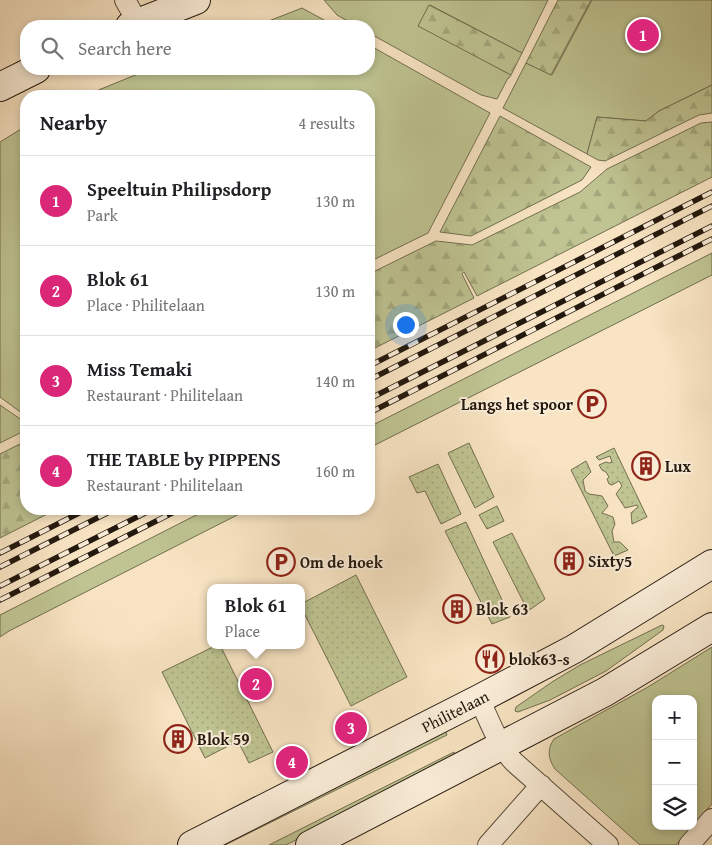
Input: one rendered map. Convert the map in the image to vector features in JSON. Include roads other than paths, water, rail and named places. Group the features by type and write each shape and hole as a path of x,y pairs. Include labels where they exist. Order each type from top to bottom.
{"street":[{"path":"131,16 196,0"},
{"path":"0,87 24,75"},
{"name":"Philitelaan","path":"192,845 574,649 712,564"},
{"path":"310,845 605,692 712,627"},
{"path":"479,699 501,746 514,762 608,845"},
{"path":"488,845 541,786"},
{"path":"689,845 712,819"}],"railway":[{"path":"375,363 712,192"},
{"path":"375,377 712,206"},
{"path":"375,396 712,226"},
{"path":"375,410 712,239"},
{"path":"0,553 75,515"},
{"path":"0,567 103,515"},
{"path":"0,586 141,515"},
{"path":"0,600 168,515"}],"place":[{"name":"Speeltuin Philipsdorp","path":"643,35"},
{"name":"Langs het spoor","path":"592,404"},
{"name":"Lux","path":"646,466"},
{"name":"Sixty5","path":"569,561"},
{"name":"Om de hoek","path":"281,562"},
{"name":"Blok 63","path":"457,609"},
{"name":"blok63-s","path":"490,659"},
{"name":"Blok 61","path":"256,684"},
{"name":"Miss Temaki","path":"351,728"},
{"name":"Blok 59","path":"178,739"},
{"name":"THE TABLE by PIPPENS","path":"292,762"}]}
